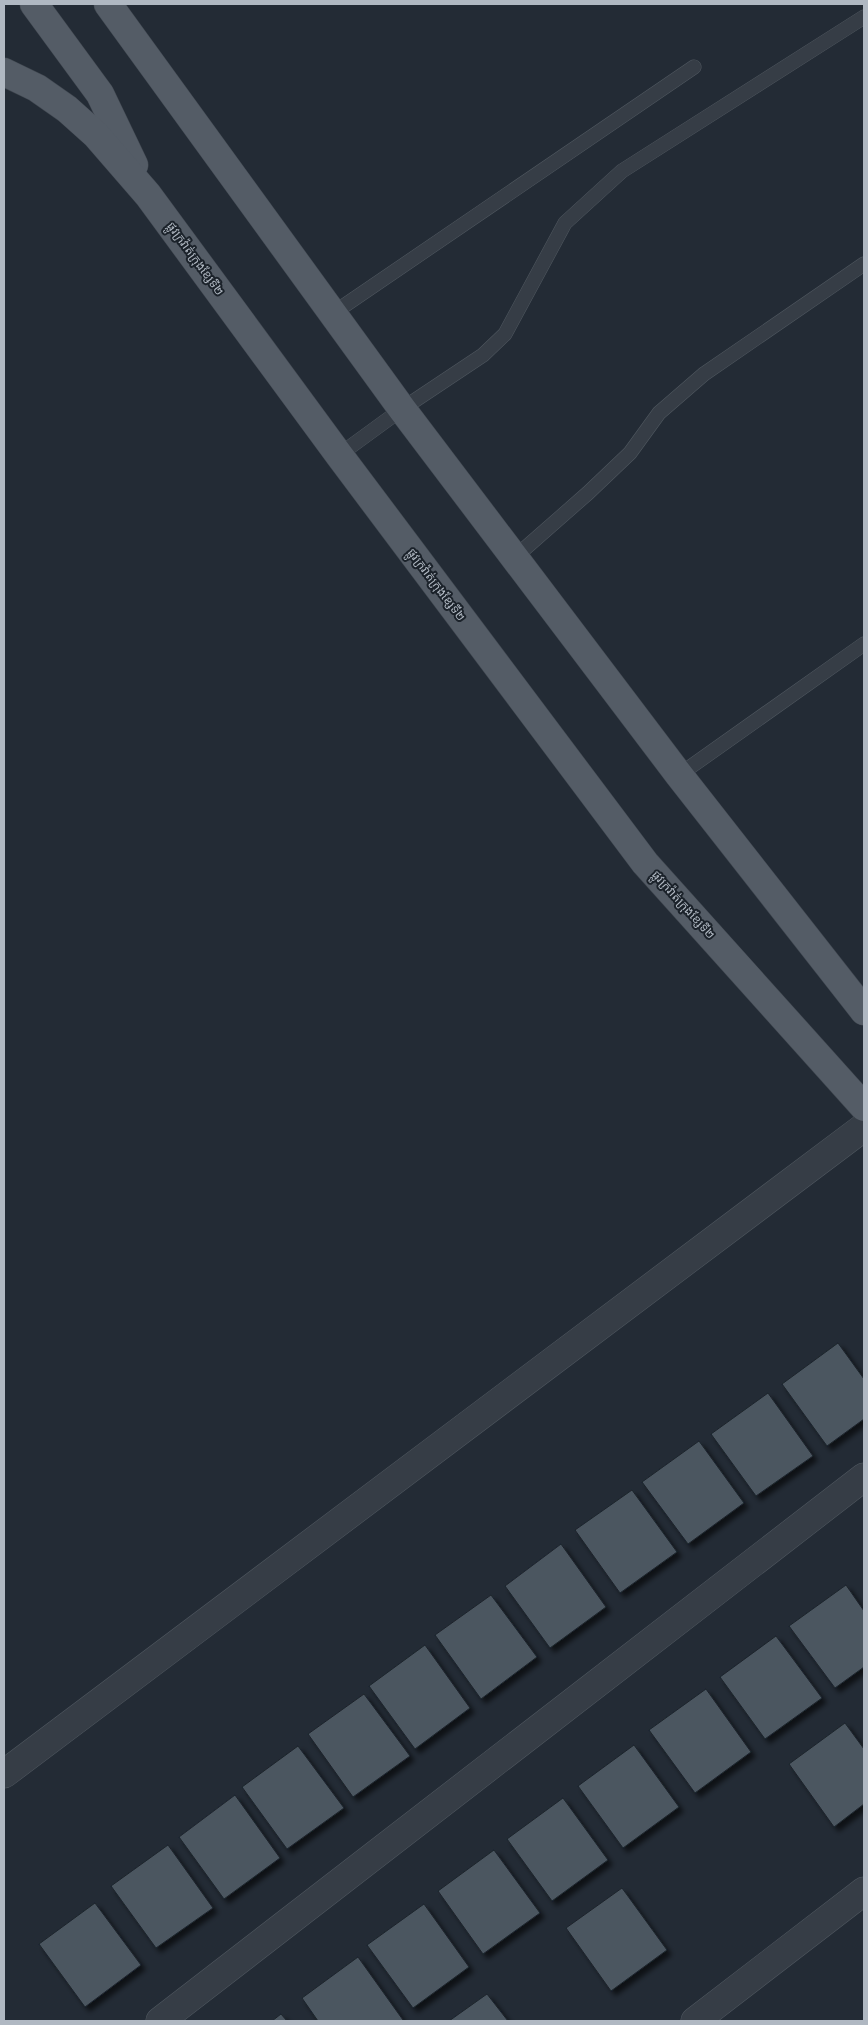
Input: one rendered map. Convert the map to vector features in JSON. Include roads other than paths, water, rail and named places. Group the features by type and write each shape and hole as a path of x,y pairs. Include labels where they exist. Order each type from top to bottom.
{"main road":[{"path":"34,4 100,94 148,195"},
{"path":"108,4 402,409 679,775 864,1011"},
{"name":"ផ្លូវក្រវ៉ាត់ក្រុងខ្សែទី២","path":"4,72 37,88 67,108 96,135 148,195 339,455 645,863 864,1107"}],"street":[{"path":"4,1774 864,1127"},
{"path":"160,2021 864,1478"},
{"path":"695,2021 864,1891"}],"lane":[{"path":"339,455 402,409 483,355 505,334 565,223 622,171 864,17"},
{"path":"332,314 694,67"},
{"path":"514,558 588,494 630,453 659,414 704,374 864,264"},
{"path":"679,775 864,644"}]}
